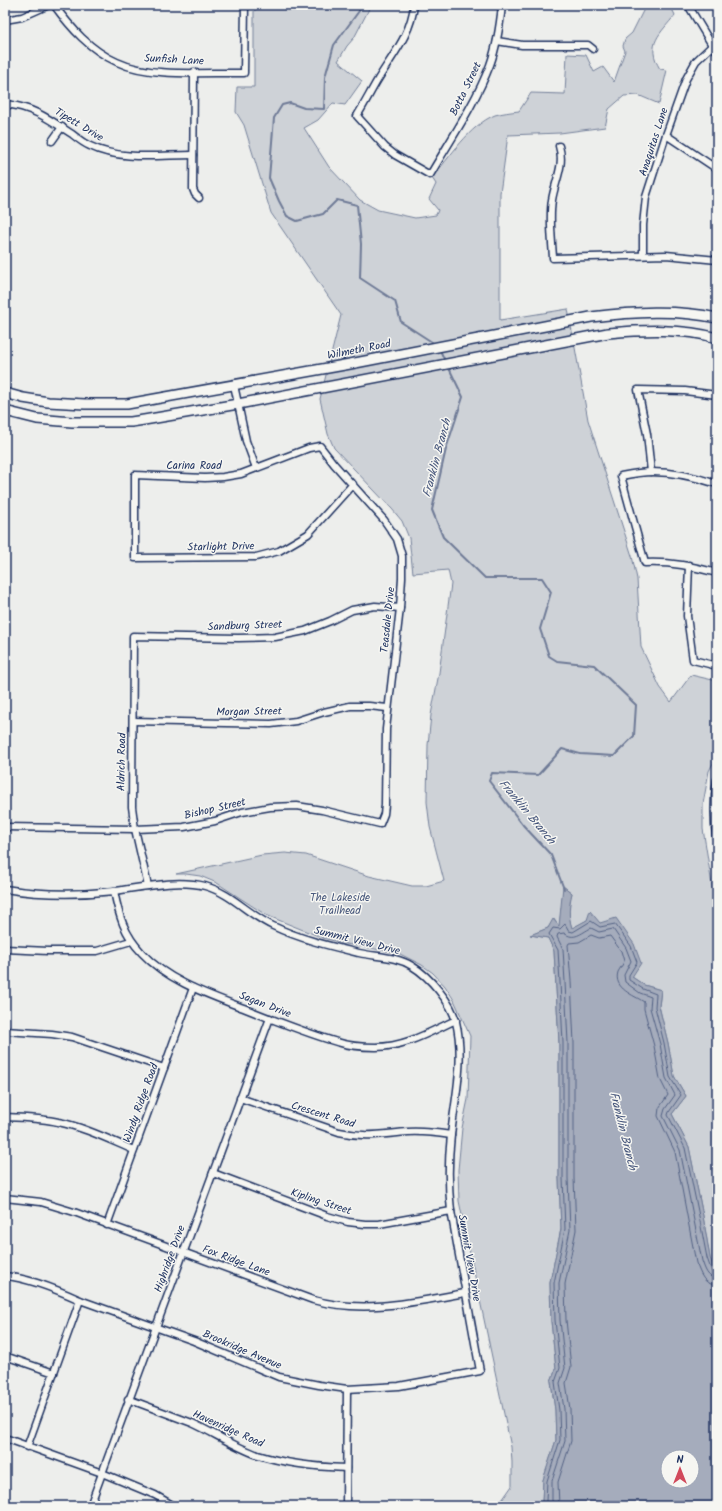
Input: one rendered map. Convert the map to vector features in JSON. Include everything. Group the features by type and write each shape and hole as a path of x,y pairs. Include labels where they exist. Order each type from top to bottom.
{"street":[{"path":"5,20 22,17 49,5"},
{"name":"Sunfish Lane","path":"54,5 67,23 83,40 117,62 151,71 244,73 245,5"},
{"name":"Botta Street","path":"414,5 410,26 392,60 378,80 357,116 385,147 395,155 430,175 472,104 490,64 496,41 502,5"},
{"path":"688,5 714,43 717,51"},
{"path":"496,41 522,45 588,45 593,49"},
{"name":"Anaquitas Lane","path":"643,255 643,225 646,197 666,135 686,79 696,61 714,43"},
{"path":"194,72 193,189 199,198"},
{"name":"Tipett Drive","path":"5,104 36,112 89,145 105,152 138,155 193,155"},
{"path":"52,141 62,127"},
{"path":"666,135 717,169"},
{"path":"559,146 562,158 552,200 550,218 553,258 643,255 685,256 717,260"},
{"name":"Wilmeth Road","path":"5,393 23,398 48,402 127,404 350,364 552,326 591,317 628,313 673,312 717,318"},
{"path":"5,412 38,419 72,422 131,422 238,404 608,334 634,331 676,332 717,338"},
{"path":"234,385 246,441 256,468"},
{"path":"651,472 647,434 638,390 685,391 717,395"},
{"name":"Carina Road","path":"134,558 134,475 211,478 241,474 309,448 320,446"},
{"name":"Teasdale Drive","path":"320,446 384,520 397,539 402,556 400,608 386,729 385,805 384,814 380,824"},
{"path":"717,484 670,472 651,472 621,476 645,563 666,562 689,565 717,573"},
{"name":"Starlight Drive","path":"134,558 256,557 279,551 308,534 353,484"},
{"path":"689,565 687,616 693,660 717,666"},
{"name":"Sandburg Street","path":"133,636 238,638 275,637 305,632 330,622 352,610 375,606 400,608"},
{"name":"Aldrich Road","path":"133,636 132,807 135,829 148,886"},
{"name":"Morgan Street","path":"133,721 271,724 296,721 350,706 388,708"},
{"path":"717,780 714,795 717,846"},
{"name":"Bishop Street","path":"5,827 135,829 184,827 215,821 242,812 270,807 296,806 322,810 380,824"},
{"name":"Summit View Drive","path":"5,889 59,894 114,891 148,886 178,884 205,886 229,896 255,916 272,926 325,945 354,952 389,957 412,966 432,982 446,1000 456,1020 460,1044 460,1070 448,1164 448,1188 465,1293 480,1371"},
{"name":"Sagan Drive","path":"114,891 120,917 131,941 154,964 166,973 193,988 270,1018 338,1043 376,1047 397,1046 419,1038 456,1020"},
{"path":"5,949 97,951 131,941"},
{"name":"Windy Ridge Road","path":"107,1225 193,988"},
{"name":"Highridge Drive","path":"90,1506 128,1399 214,1174 240,1098 270,1018"},
{"path":"5,1031 52,1034 72,1037 164,1068"},
{"name":"Crescent Road","path":"240,1098 339,1132 355,1136 421,1132 451,1135"},
{"path":"5,1117 59,1122 99,1135 134,1150"},
{"name":"Kipling Street","path":"214,1174 327,1216 348,1222 379,1224 451,1211"},
{"name":"Fox Ridge Lane","path":"5,1198 41,1202 74,1212 313,1300 329,1304 375,1307 396,1305 465,1293"},
{"name":"Brookridge Avenue","path":"5,1276 22,1279 64,1293 194,1341 279,1377 347,1389 399,1386 480,1371"},
{"path":"27,1447 80,1300"},
{"path":"5,1356 54,1373"},
{"path":"346,1506 347,1389"},
{"name":"Havenridge Road","path":"128,1399 193,1424 258,1455 311,1467 346,1468"},
{"path":"5,1438 102,1474 155,1496 174,1506"}],"green space":[{"name":"The Lakeside Trailhead","path":"263,5 370,5 354,38 338,61 362,81 345,105 333,103 318,120 304,128 329,167 360,200 378,210 415,218 436,215 438,210 429,199 436,184 432,178 460,143 477,126 495,115 519,111 531,93 565,94 567,54 586,55 594,72 603,67 614,82 625,51 623,46 625,39 632,33 646,5 670,5 675,15 660,34 654,46 654,53 660,69 667,70 659,104 638,95 624,96 609,109 605,127 560,133 508,135 500,193 500,320 568,309 588,420 632,556 637,579 641,647 660,687 671,702 691,675 717,681 717,755 709,771 703,804 703,829 717,916 717,1275 710,1258 689,1147 672,1114 686,1096 674,1076 659,1006 661,990 644,985 632,977 600,923 587,920 572,929 569,911 572,893 564,887 559,927 554,919 548,928 531,935 548,938 554,951 559,1043 559,1178 561,1229 550,1282 551,1321 556,1369 551,1381 555,1410 556,1440 543,1480 542,1503 545,1506 510,1506 500,1503 512,1486 511,1447 459,1201 458,1170 462,1128 468,1099 470,1036 454,1000 445,986 433,973 422,965 398,953 346,944 323,938 266,915 217,883 200,876 176,874 262,855 285,853 306,855 369,876 412,886 426,886 444,881 430,827 427,802 428,745 431,715 439,673 451,584 448,570 413,573 409,538 402,521 334,448 328,434 320,399 341,315 271,213 244,125 236,112 237,87 254,87 254,11"}],"water":[{"path":"563,886 572,893 569,911 572,928 587,920 590,911 600,923 616,918 634,944 641,963 632,977 644,985 661,990 659,1006 674,1076 686,1096 672,1114 689,1147 710,1258 717,1275 717,1506 545,1506 542,1503 543,1480 556,1440 555,1410 551,1381 556,1369 551,1321 550,1282 561,1229 559,1178 559,1043 554,951 548,938 530,935 548,928 553,919 559,926"}],"waterway":[{"name":"Franklin Branch","path":"360,5 359,11 334,45 325,77 324,109 304,108 290,103 282,105 274,118 269,178 287,216 297,221 323,214 337,200 357,205 361,244 360,278 395,301 401,322 435,344"},
{"name":"Franklin Branch","path":"439,348 445,361"},
{"name":"Franklin Branch","path":"448,366 463,397 446,449 432,510 443,537 485,578 542,578 551,592 540,629 549,656 557,661 594,665 636,705 634,736 614,756 580,754 562,749 538,775 492,773 489,781 523,825 551,855 564,889"}]}
